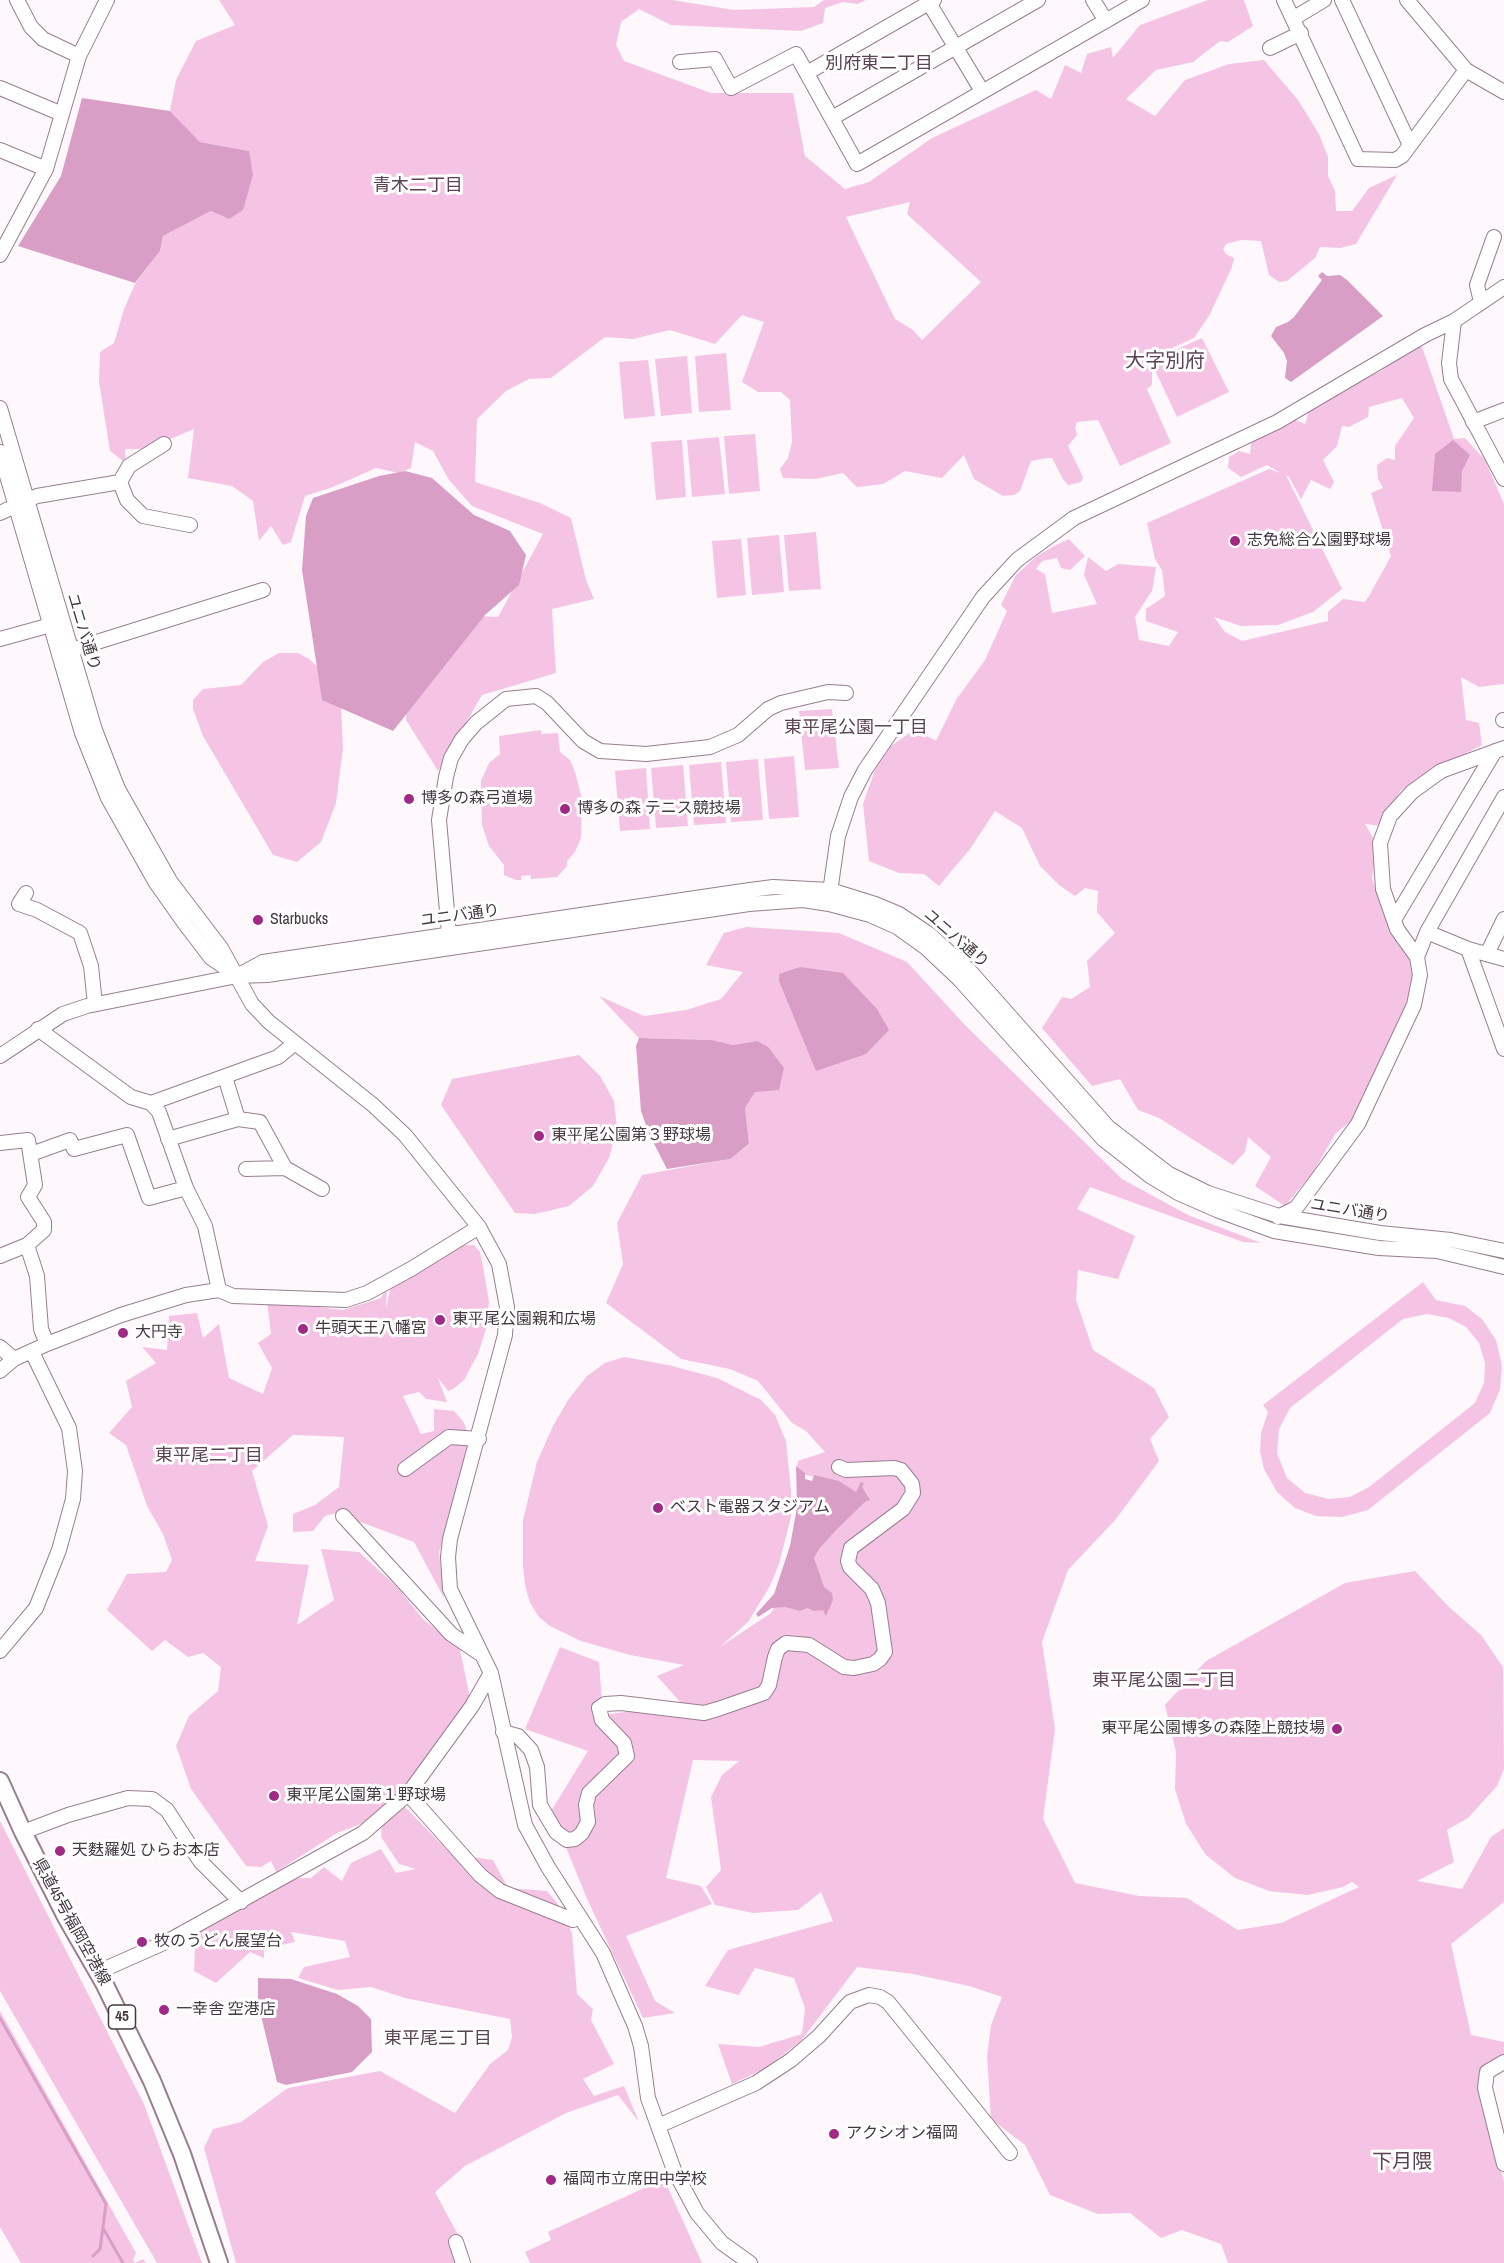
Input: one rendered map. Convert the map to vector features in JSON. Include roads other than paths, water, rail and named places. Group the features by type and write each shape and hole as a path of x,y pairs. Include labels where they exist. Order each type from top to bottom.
{"main road":[{"name":"県道45号福岡空港線","path":"0,1781 23,1833 66,1917 98,1972 152,2081 182,2154 219,2263"}],"street":[{"path":"16,0 31,27 43,39 79,56"},
{"path":"832,118 1038,0"},
{"path":"1094,0 1106,21"},
{"path":"680,62 715,59 730,88 796,54 857,164 1142,0"},
{"path":"1284,0 1358,159 1395,160 1410,145 1466,70"},
{"path":"1294,18 1324,0"},
{"path":"1342,0 1410,145"},
{"path":"1407,0 1466,70 1504,92"},
{"path":"0,255 46,170 79,56 102,1"},
{"path":"807,73 932,1 982,91"},
{"path":"1270,48 1301,33"},
{"path":"0,88 62,114"},
{"path":"0,150 46,170"},
{"path":"1481,302 1477,285 1494,237"},
{"path":"830,897 838,836 851,797 865,770 983,597 1017,560 1074,518 1277,422 1425,335 1454,321 1504,287"},
{"path":"1454,321 1449,363 1452,379 1504,479"},
{"name":"ユニバ通り","path":"0,408 21,502 65,651 118,789 170,881 221,948 237,976"},
{"path":"1473,422 1504,410"},
{"path":"0,513 21,502 120,482 129,466 164,444"},
{"name":"ユニバ通り","path":"0,452 21,502"},
{"path":"120,482 127,500 143,516 190,525"},
{"path":"65,651 263,590"},
{"path":"0,639 57,624"},
{"path":"449,934 439,820 446,777 451,758 462,739 476,723 506,699 536,696 547,704 583,741 600,751 646,754 710,747 738,735 768,709 781,703 828,692 846,693"},
{"path":"1394,920 1500,750"},
{"path":"1274,1231 1279,1216 1296,1208 1358,1124 1414,1005 1420,975 1417,957 1394,920 1383,889 1380,868 1380,843 1390,816 1412,792 1441,771 1500,750"},
{"path":"1417,957 1427,932 1504,797"},
{"name":"ユニバ通り","path":"237,976 263,962 773,887 875,904 899,914 929,934 969,970 1108,1126 1148,1159 1208,1193 1279,1216 1380,1233 1451,1240 1504,1251"},
{"path":"26,893 19,904 37,910 80,933 91,966 95,1004"},
{"name":"ユニバ通り","path":"237,976 267,975 749,904 830,897 897,927 925,947 958,979 1103,1139 1150,1176 1219,1211 1274,1231 1379,1248 1437,1251 1504,1267"},
{"path":"1487,954 1504,919"},
{"path":"1427,932 1468,949 1504,959"},
{"path":"1468,949 1504,1049"},
{"path":"0,1056 63,1014 95,1004 237,976 252,1004 295,1043 373,1105 405,1135 479,1227 499,1264 507,1319 501,1354 453,1530 448,1557 450,1589 491,1673 525,1826 548,1867 603,1953 635,2026 642,2046 648,2098 674,2170 697,2213 722,2243 750,2263"},
{"path":"38,1029 131,1097 151,1103 159,1112 186,1188 205,1226 219,1290"},
{"path":"151,1103 278,1058 295,1043"},
{"path":"225,1077 238,1119"},
{"path":"168,1139 238,1119 261,1122 285,1168 322,1190"},
{"path":"31,1154 70,1140 74,1149 127,1135 149,1198 186,1188"},
{"path":"0,1143 28,1140 34,1185 28,1197 44,1222 44,1230 27,1245 0,1256"},
{"path":"246,1169 285,1168"},
{"path":"0,1371 14,1359 47,1344 155,1304 219,1290 233,1296 346,1300 367,1293 411,1269 479,1227"},
{"path":"27,1245 37,1276 41,1329 47,1344"},
{"path":"0,1347 14,1359"},
{"path":"0,1651 36,1608 59,1550 73,1499 74,1462 69,1428 32,1352"},
{"path":"405,1469 449,1437 479,1439"},
{"path":"503,1732 518,1736 531,1750 537,1767 540,1805 556,1832 567,1840 575,1839 582,1833 588,1822 586,1805 589,1793 627,1756 624,1743 602,1720 600,1708 605,1704 621,1703 704,1713 718,1709 764,1693 769,1685 778,1649 786,1643 809,1645 844,1667 854,1668 873,1664 880,1659 885,1652 878,1603 872,1589 850,1567 848,1561 851,1548 903,1509 913,1493 912,1484 901,1470 894,1468 846,1470 839,1467"},
{"path":"343,1516 451,1634 481,1654"},
{"path":"98,1972 168,1941 350,1843 408,1794 472,1706 491,1673"},
{"path":"408,1794 480,1875 500,1891 573,1920 580,1917"},
{"path":"23,1833 68,1815 128,1798 152,1799 167,1810 200,1861 241,1902"},
{"path":"658,2126 756,2083 791,2060 819,2036 850,2002 869,1995 880,1996 888,2002 1010,2153"},
{"path":"1504,2062 1487,2072 1485,2088 1504,2164"},
{"path":"456,2242 463,2263"}],"waterway":[{"path":"0,2018 106,2204 100,2249 93,2256"},
{"path":"103,2228 123,2263"}],"place":[{"name":"志免総合公園野球場","path":"1235,541"},
{"name":"博多の森弓道場","path":"409,799"},
{"name":"博多の森 テニス競技場","path":"565,809"},
{"name":"Starbucks","path":"258,920"},
{"name":"東平尾公園第３野球場","path":"539,1136"},
{"name":"東平尾公園親和広場","path":"440,1320"},
{"name":"牛頭天王八幡宮","path":"303,1329"},
{"name":"大円寺","path":"123,1333"},
{"name":"ベスト電器スタジアム","path":"658,1508"},
{"name":"東平尾公園博多の森陸上競技場","path":"1337,1729"},
{"name":"東平尾公園第１野球場","path":"274,1796"},
{"name":"天麩羅処 ひらお本店","path":"60,1851"},
{"name":"牧のうどん展望台","path":"142,1942"},
{"name":"一幸舎 空港店","path":"164,2010"},
{"name":"アクシオン福岡","path":"834,2134"},
{"name":"福岡市立席田中学校","path":"551,2180"}],"district":[{"name":"別府東二丁目","path":"879,64"},
{"name":"青木二丁目","path":"418,186"},
{"name":"大字別府","path":"1165,362"},
{"name":"東平尾公園一丁目","path":"856,728"},
{"name":"東平尾二丁目","path":"209,1456"},
{"name":"東平尾公園二丁目","path":"1164,1681"},
{"name":"東平尾三丁目","path":"438,2039"},
{"name":"下月隈","path":"1402,2163"}]}
